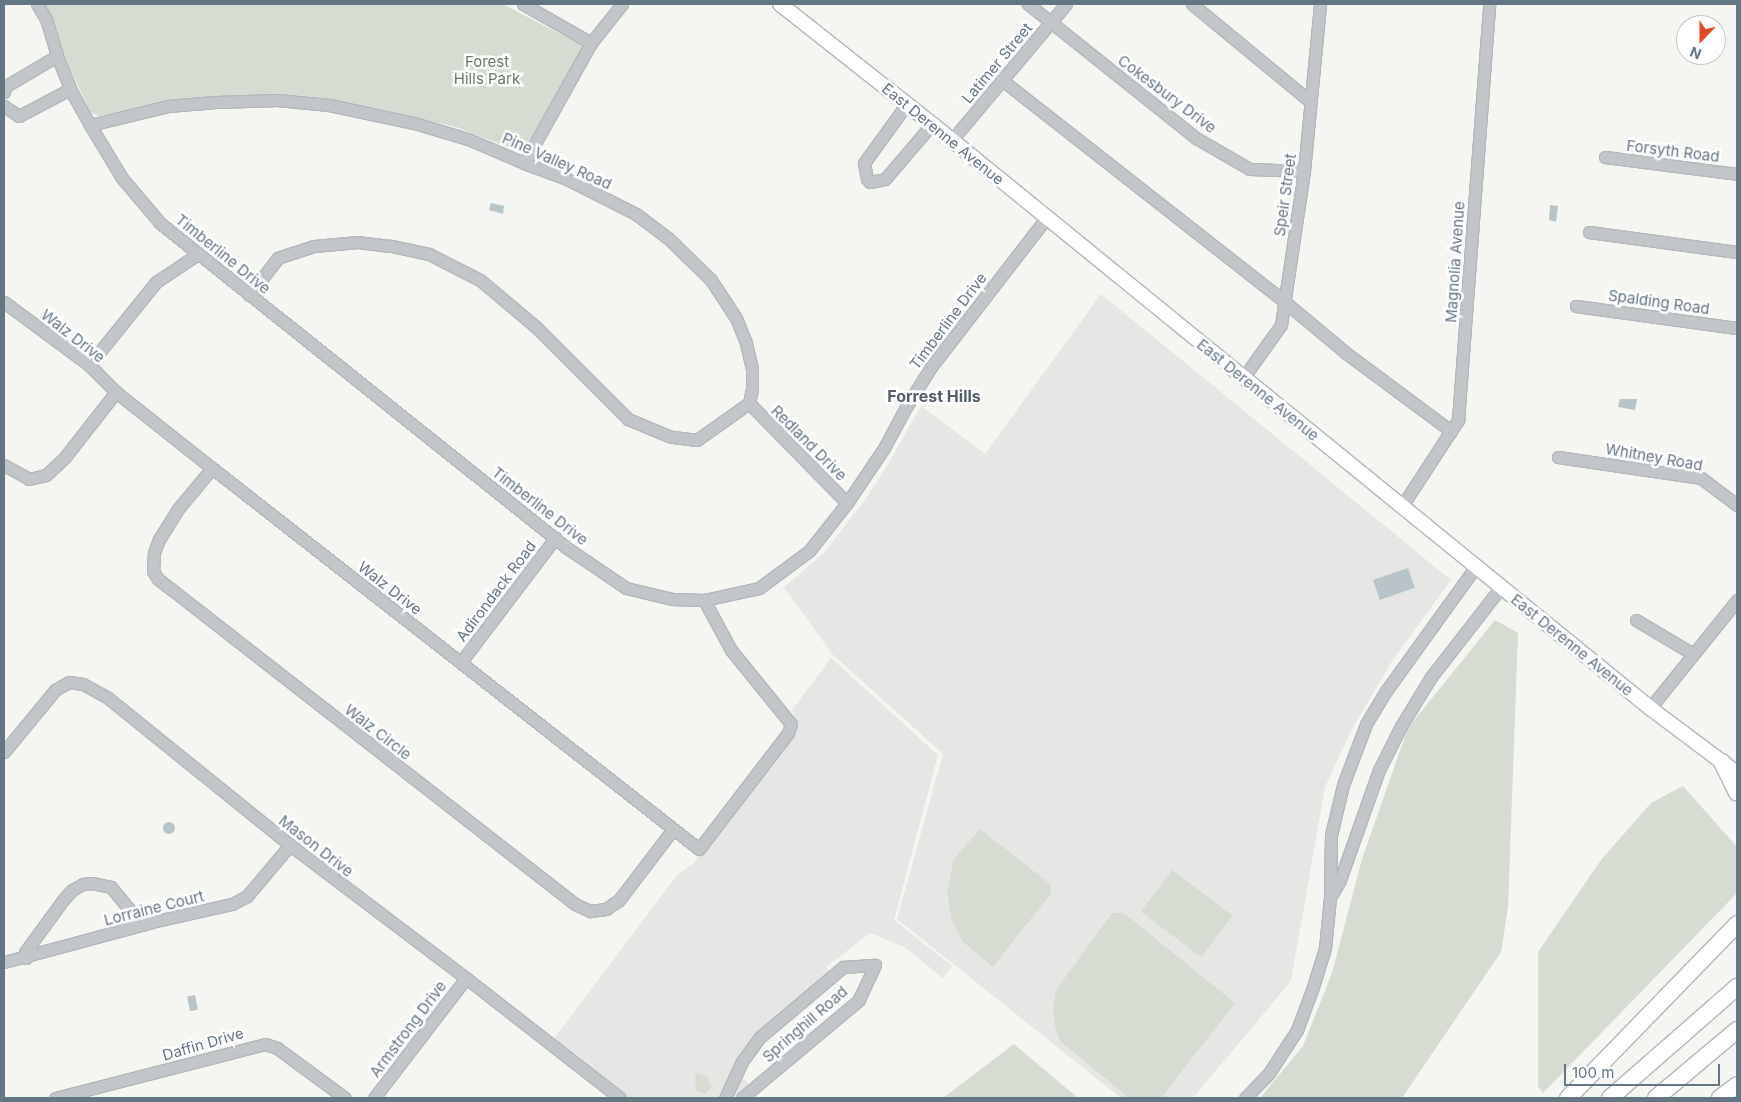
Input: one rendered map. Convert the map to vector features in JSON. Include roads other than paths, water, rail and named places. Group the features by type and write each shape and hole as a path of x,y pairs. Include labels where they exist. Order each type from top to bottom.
{"highway":[{"path":"1722,762 1737,792"},
{"path":"1568,1098 1737,924"},
{"path":"1610,1098 1737,987"},
{"path":"1656,1098 1737,1030"},
{"path":"1720,1098 1737,1085"}],"main road":[{"name":"East Derenne Avenue","path":"780,4 1047,217 1650,708 1737,773"}],"street":[{"name":"Timberline Drive","path":"37,4 46,19 57,56 70,89 90,125 122,178 160,223 555,538 626,588 672,599 704,600 759,588 809,551 847,503 884,448 906,407 931,367 1047,217"},
{"path":"523,4 592,43"},
{"path":"524,163 592,43 622,4"},
{"name":"Cokesbury Drive","path":"1028,4 1196,138 1250,169 1304,171"},
{"name":"Latimer Street","path":"952,142 1066,4"},
{"path":"1192,4 1311,102"},
{"name":"Speir Street","path":"1243,378 1282,325 1304,171 1320,4"},
{"name":"Magnolia Avenue","path":"1402,506 1458,420 1489,4"},
{"path":"4,92 6,86 57,56"},
{"path":"1002,80 1285,302 1346,353 1451,431"},
{"path":"4,106 19,116 70,89"},
{"name":"Pine Valley Road","path":"90,125 168,106 277,100 329,105 414,123 450,133 567,178 636,214 668,238 710,280 736,318 746,343 752,368 752,389 749,403"},
{"path":"906,105 864,163 867,179 870,182 885,179 932,124"},
{"name":"Forsyth Road","path":"1606,157 1737,174"},
{"path":"1589,232 1737,252"},
{"path":"249,295 278,258 305,249 358,242 398,247 429,254 480,280 536,327 628,419 671,436 697,440 749,403"},
{"path":"89,365 156,282 198,254"},
{"name":"Walz Drive","path":"4,302 89,365 116,392 699,849 788,733 791,724 780,708 754,680 731,650 704,600"},
{"name":"Spalding Road","path":"1576,306 1737,328"},
{"path":"4,465 29,479 46,475 65,457 116,392"},
{"name":"Redland Drive","path":"749,403 847,503"},
{"name":"Whitney Road","path":"1558,457 1701,478 1737,505"},
{"name":"Walz Circle","path":"212,468 178,509 159,539 154,552 152,569 158,579 186,602 575,904 590,911 606,909 619,900 673,829"},
{"name":"Adirondack Road","path":"461,662 555,538"},
{"path":"1245,1098 1269,1072 1296,1030 1325,948 1330,898 1331,835 1343,785 1366,724 1386,691 1476,566"},
{"path":"1330,898 1340,880 1379,770 1401,726 1431,677 1501,586"},
{"path":"1650,708 1737,600"},
{"path":"1636,620 1693,654"},
{"name":"Mason Drive","path":"4,752 55,690 69,682 83,684 108,698 290,845 466,978 620,1098"},
{"name":"Lorraine Court","path":"4,962 26,958 142,925 232,904 246,896 290,845"},
{"path":"26,958 25,952 63,900 72,890 83,884 92,883 111,887 142,925"},
{"name":"Springhill Road","path":"725,1098 741,1063 760,1037 843,966 875,965 859,1000 742,1098"},
{"name":"Armstrong Drive","path":"374,1098 466,978"},
{"name":"Daffin Drive","path":"55,1098 265,1044 277,1048 345,1098"}],"district":[{"name":"Forrest Hills","path":"934,396"}],"park label":[{"name":"Forest Hills Park","path":"487,70"}]}
